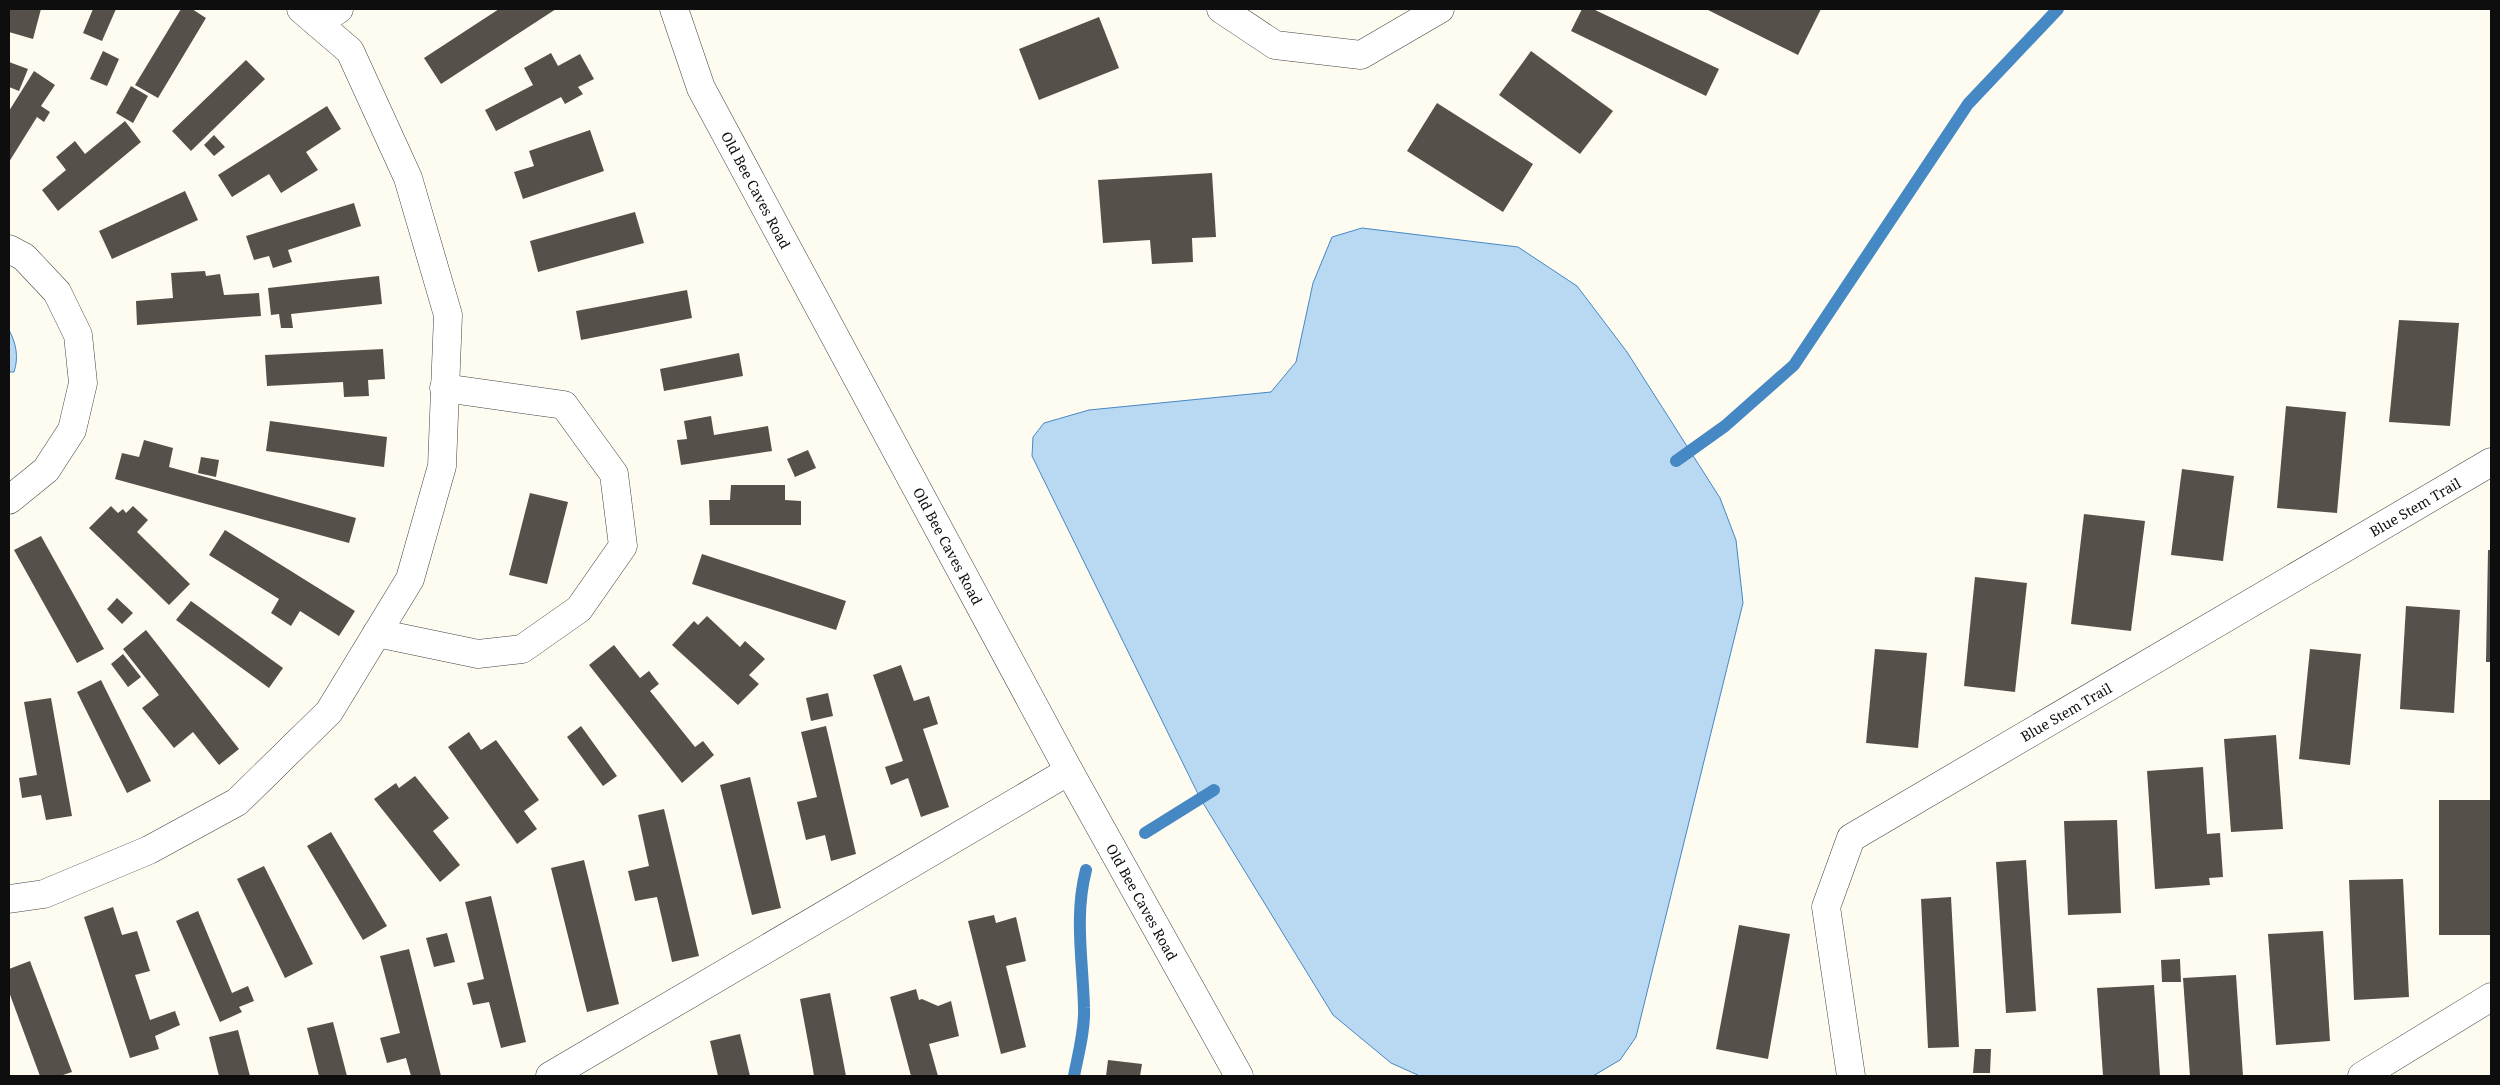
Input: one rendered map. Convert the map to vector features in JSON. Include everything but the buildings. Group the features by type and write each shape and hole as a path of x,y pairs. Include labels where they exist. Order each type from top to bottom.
{"street":[{"name":"Old Bee Caves Road","path":"674,9 701,88 1069,771 1239,1076"},
{"path":"1221,9 1275,45 1361,55 1440,9"},
{"path":"9,899 44,894 131,857 237,802 329,712 410,579 442,466 448,315 408,178 350,51 319,14"},
{"path":"9,249 24,257 57,292 78,335 83,383 72,430 67,438 46,470 9,500"},
{"path":"377,633 478,654 522,649 579,609 623,546 614,474 564,405 444,388"},
{"name":"Blue Stem Trail","path":"1851,1076 1826,907 1852,838 2491,462"},
{"path":"550,1076 1069,771"},
{"path":"2362,1076 2491,997"}],"water":[{"path":"1362,228 1518,247 1577,286 1627,352 1720,498 1736,540 1743,603 1636,1037 1620,1060 1593,1076 1420,1076 1391,1063 1333,1015 1200,798 1032,456 1033,437 1044,423 1089,410 1271,392 1296,362 1313,283 1332,237"},
{"path":"9,330 16,350 14,372 9,372"}],"waterway":[{"path":"1676,461 1725,426 1794,365 1968,104 2058,9"},
{"path":"1145,833 1214,790"},
{"path":"1074,1076 1084,1016 1080,904 1086,870"}]}
